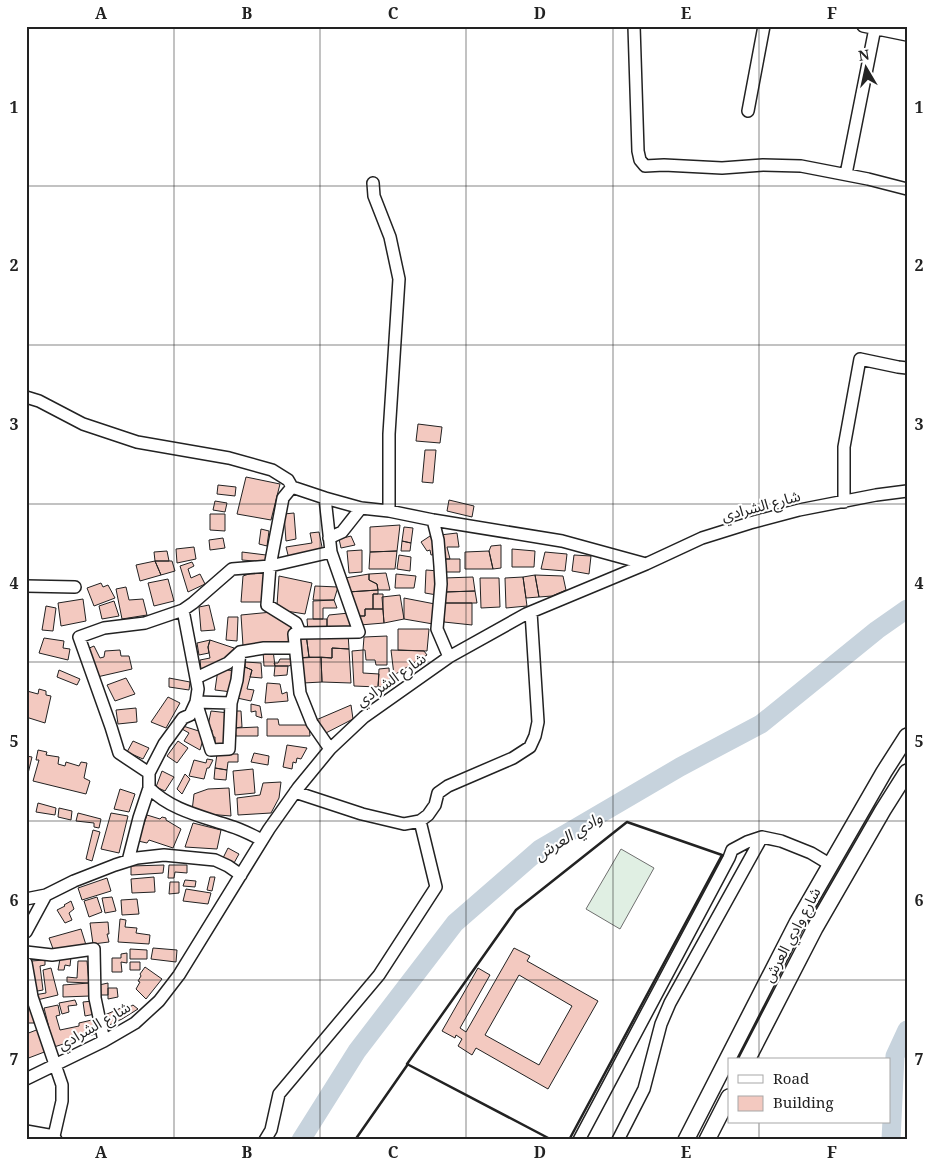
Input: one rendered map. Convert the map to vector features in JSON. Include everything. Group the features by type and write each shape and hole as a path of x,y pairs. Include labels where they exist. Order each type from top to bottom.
{"main road":[{"name":"شارع وادي العرش","path":"686,1140 797,922 907,736"},
{"name":"شارع وادي العرش","path":"748,1058 815,928 907,772"},
{"path":"707,1140 728,1099"}],"street":[{"path":"634,26 638,151 640,160 645,166 664,164 722,168 763,165 801,166 846,174 907,189"},
{"path":"748,111 764,26"},
{"path":"846,174 869,27 907,34"},
{"path":"373,183 374,196 390,237 399,280 389,434 389,511"},
{"path":"844,502 844,447 860,360 907,368"},
{"path":"26,397 39,401 83,424 137,442 229,458 272,470 288,480 292,487 361,508 389,511 562,541 646,564"},
{"path":"292,487 283,498 270,566 267,605 296,623 300,633"},
{"name":"شارع الشرادي","path":"26,1079 104,1041 135,1023 164,994 179,975 262,840 295,792 330,749 364,717 449,657 531,612 646,564 702,538 798,510 907,491"},
{"path":"325,498 331,552 359,632 294,634 300,693 312,723 330,749"},
{"path":"329,538 342,532 361,508"},
{"path":"433,520 438,540 441,584 437,629 449,657"},
{"path":"149,773 118,753 111,727 79,637 104,628 145,622 183,610 232,569 270,566 331,552"},
{"path":"26,586 74,587"},
{"path":"128,861 149,788 149,773 164,744 183,718 190,715 196,702 198,689 183,610"},
{"path":"295,792 362,814 404,824 420,821 428,815 435,805 438,793 443,789 513,758 530,747 538,722 531,612"},
{"path":"196,678 228,663 240,652 264,648 295,648"},
{"path":"196,702 211,750 229,749 232,703 240,652"},
{"path":"196,702 232,703"},
{"path":"149,788 158,798 190,814 232,826 262,840"},
{"path":"265,1140 271,1130 279,1094 380,975 436,887 420,821"},
{"path":"618,1140 644,1089 664,1017 762,837"},
{"path":"579,1140 732,850 762,837 781,841 831,865"},
{"path":"26,899 46,895 74,881 137,858 164,855 215,860 241,875"},
{"path":"26,932 46,895"},
{"path":"26,952 52,955 94,949 94,998 104,1041"},
{"path":"26,964 32,997 62,1085 62,1101 55,1138 26,1131"}],"green space":[{"path":"621,849 654,868 620,929 586,909"}],"building":[{"path":"418,424 442,427 440,443 416,441"},
{"path":"425,450 436,450 433,483 422,482"},
{"path":"246,477 280,484 271,520 237,514"},
{"path":"218,485 236,487 235,496 217,494"},
{"path":"449,500 474,506 472,517 447,511"},
{"path":"215,501 227,503 225,512 213,510"},
{"path":"294,513 296,539 286,541 284,514"},
{"path":"210,514 225,514 225,531 210,530"},
{"path":"400,525 397,551 370,552 370,527"},
{"path":"404,527 413,528 411,543 402,541"},
{"path":"261,529 269,531 267,546 259,544"},
{"path":"319,532 323,552 289,559 286,547 312,543 310,533"},
{"path":"457,533 459,547 447,547 450,559 444,559 440,535"},
{"path":"351,536 355,545 341,548 339,539"},
{"path":"430,536 435,544 437,554 431,555 430,550 427,551 421,542"},
{"path":"223,538 225,548 210,550 209,540"},
{"path":"402,541 411,543 410,551 401,551"},
{"path":"501,545 501,568 493,569 489,551 491,546"},
{"path":"194,547 196,559 177,563 176,549"},
{"path":"512,549 535,551 534,567 512,567"},
{"path":"362,550 362,572 349,573 347,551"},
{"path":"167,551 169,561 155,561 154,552"},
{"path":"397,551 395,569 369,569 370,552"},
{"path":"489,551 493,569 465,569 465,552"},
{"path":"242,552 266,555 266,562 242,560"},
{"path":"545,552 567,554 565,571 541,569"},
{"path":"399,555 411,557 410,571 397,569"},
{"path":"574,555 591,556 589,574 572,571"},
{"path":"444,559 460,559 460,572 445,572"},
{"path":"155,561 161,575 140,581 136,565"},
{"path":"155,561 172,561 175,571 161,575"},
{"path":"192,562 194,566 188,569 191,578 200,574 205,584 188,592 180,566"},
{"path":"426,570 439,571 437,595 425,593"},
{"path":"265,571 262,602 241,602 243,576"},
{"path":"386,573 390,590 378,590 377,584 369,580 369,574"},
{"path":"369,574 369,580 377,584 378,590 348,592 345,578"},
{"path":"396,574 416,576 414,588 395,588"},
{"path":"535,575 539,597 526,598 523,577"},
{"path":"535,575 563,576 566,590 552,596 539,597"},
{"path":"279,576 312,583 305,614 286,611 277,605"},
{"path":"473,577 475,591 445,592 444,578"},
{"path":"523,577 527,606 506,608 505,578"},
{"path":"480,578 499,578 500,607 481,608"},
{"path":"168,579 174,601 154,606 148,583"},
{"path":"101,583 103,587 108,585 115,598 94,606 87,588"},
{"path":"315,586 338,587 334,600 313,600"},
{"path":"126,587 129,600 143,599 147,615 122,619 116,589"},
{"path":"378,590 378,594 373,594 373,609 365,609 365,616 359,616 348,592"},
{"path":"475,591 477,603 445,603 445,592"},
{"path":"373,594 383,594 383,609 373,609"},
{"path":"400,595 404,619 384,623 382,597"},
{"path":"404,598 435,604 433,624 404,619"},
{"path":"83,599 86,621 61,626 58,603"},
{"path":"334,600 337,608 323,608 323,619 313,619 313,601"},
{"path":"114,601 119,616 102,619 99,606"},
{"path":"445,603 472,603 472,625 444,622"},
{"path":"209,605 215,630 201,631 199,607"},
{"path":"46,606 56,608 53,631 42,630"},
{"path":"365,609 383,609 384,623 360,625 359,616 365,616"},
{"path":"272,612 290,623 292,642 243,646 241,615"},
{"path":"349,613 352,630 327,631 329,615"},
{"path":"228,617 238,617 237,641 226,640"},
{"path":"307,619 327,619 327,631 308,632"},
{"path":"398,629 429,629 427,651 398,650"},
{"path":"348,633 349,649 332,648 332,658 309,657 306,634"},
{"path":"306,634 309,657 300,658 298,635"},
{"path":"387,636 387,665 376,665 375,660 366,660 365,650 363,650 364,637"},
{"path":"44,638 64,641 63,648 70,649 68,660 39,653"},
{"path":"210,640 234,648 233,656 201,670 200,660 210,658 208,647"},
{"path":"210,640 209,653 199,655 197,643"},
{"path":"94,646 100,658 104,657 105,651 120,650 121,656 129,656 132,669 97,677 87,649"},
{"path":"332,648 349,649 351,683 322,682 321,657 332,658"},
{"path":"273,650 275,666 264,666 263,651"},
{"path":"363,650 363,673 379,674 378,687 354,686 352,651"},
{"path":"391,650 424,651 427,655 394,675"},
{"path":"321,657 322,682 303,683 300,658"},
{"path":"280,659 293,659 293,665 275,666 274,663 278,663"},
{"path":"245,662 261,663 262,678 250,677 252,670 245,667"},
{"path":"275,666 288,666 287,675 274,676"},
{"path":"245,667 252,670 247,689 254,690 251,701 237,698"},
{"path":"389,668 390,686 378,687 379,669"},
{"path":"218,669 236,671 232,692 215,690"},
{"path":"59,670 80,679 77,685 57,677"},
{"path":"126,678 135,694 115,701 107,685"},
{"path":"169,678 190,682 189,690 169,687"},
{"path":"26,683 28,684 27,691 38,694 39,689 46,691 46,695 51,696 45,723 26,717"},
{"path":"267,683 280,684 282,694 287,692 288,701 265,703"},
{"path":"168,697 180,703 166,728 151,722"},
{"path":"251,704 260,706 262,718 256,716 256,711 251,712"},
{"path":"351,705 353,719 322,735 316,720"},
{"path":"136,708 137,722 118,724 116,710"},
{"path":"211,711 229,713 224,747 215,746 215,737 211,737 212,730 208,726"},
{"path":"235,711 241,711 242,727 235,728"},
{"path":"267,719 278,719 279,725 309,725 310,736 267,736"},
{"path":"183,726 205,733 200,750 184,741 189,733 182,729"},
{"path":"258,727 258,736 236,736 235,728"},
{"path":"133,741 149,748 143,759 127,752"},
{"path":"178,741 188,748 177,763 167,756"},
{"path":"287,745 307,748 301,759 297,758 296,763 293,762 292,769 283,767"},
{"path":"38,750 47,752 46,755 59,757 58,764 65,766 66,762 79,766 81,762 87,763 84,778 90,781 86,794 33,781 39,760 36,760"},
{"path":"254,753 269,756 268,765 251,762"},
{"path":"217,754 238,754 238,762 228,762 227,770 215,768"},
{"path":"26,756 32,757 26,782"},
{"path":"207,759 213,760 209,768 207,768 204,779 189,776 194,760 206,763"},
{"path":"215,768 227,770 226,780 214,779"},
{"path":"253,769 255,793 235,795 233,771"},
{"path":"162,771 174,777 165,791 156,787"},
{"path":"185,774 190,779 182,794 177,789"},
{"path":"281,782 279,798 271,813 238,815 237,798 260,795 263,783"},
{"path":"229,788 231,816 192,811 194,794 208,789"},
{"path":"120,789 135,794 129,812 114,809"},
{"path":"38,803 56,808 55,815 36,812"},
{"path":"59,808 72,811 71,820 58,817"},
{"path":"78,813 101,819 99,828 94,827 94,823 76,821"},
{"path":"111,813 128,816 119,853 101,849"},
{"path":"147,815 160,819 162,817 166,818 166,820 181,829 173,848 149,840 147,843 138,841"},
{"path":"193,823 221,830 217,849 185,847"},
{"path":"93,830 100,832 92,861 86,859"},
{"path":"228,848 239,854 234,863 223,858"},
{"path":"164,865 163,873 131,875 131,866"},
{"path":"169,865 187,865 187,873 175,872 174,878 168,878"},
{"path":"154,877 155,892 132,893 131,879"},
{"path":"210,877 215,877 212,891 207,890"},
{"path":"107,878 111,891 82,900 78,888"},
{"path":"185,880 196,881 195,887 183,886"},
{"path":"170,882 179,882 179,893 169,894"},
{"path":"186,889 211,893 208,904 183,901"},
{"path":"97,897 102,912 89,917 84,901"},
{"path":"112,897 116,911 105,913 102,898"},
{"path":"137,899 139,914 122,915 121,900"},
{"path":"71,901 74,909 69,913 72,920 65,923 57,910"},
{"path":"120,919 126,920 125,927 137,928 136,933 150,935 149,944 118,942"},
{"path":"108,922 109,934 107,934 109,942 93,944 90,923"},
{"path":"81,929 86,945 55,954 49,938"},
{"path":"153,948 177,950 176,962 151,959"},
{"path":"514,948 530,956 527,961 598,1001 548,1089 476,1048 472,1055 458,1046 462,1039 456,1035 455,1038 442,1031 478,968 490,975 460,1028 466,1032","holes":["519,975 572,1006 539,1065 485,1035"]},
{"path":"130,949 147,950 147,959 130,959"},
{"path":"127,953 127,963 121,962 122,972 112,972 112,958 121,958 121,954"},
{"path":"71,957 70,966 65,965 64,970 58,970 60,959"},
{"path":"45,960 45,965 40,966 43,990 32,992 31,961"},
{"path":"78,961 87,961 89,983 67,982 67,977 77,978"},
{"path":"130,962 140,962 140,970 130,970"},
{"path":"145,967 162,979 146,999 136,989 140,982 138,981 141,976 140,974"},
{"path":"51,968 58,995 37,1000 34,995 46,993 43,970"},
{"path":"89,983 90,996 63,997 63,985"},
{"path":"108,983 108,995 100,995 99,985"},
{"path":"108,988 117,988 118,997 108,999"},
{"path":"75,1000 77,1005 68,1006 69,1012 62,1014 59,1003"},
{"path":"93,1001 95,1014 85,1016 83,1002"},
{"path":"32,1002 34,1023 26,1023 26,1003"},
{"path":"58,1005 60,1015 56,1016 60,1030 79,1026 79,1023 96,1019 98,1033 54,1047 44,1008"},
{"path":"133,1005 138,1009 103,1028 100,1017 121,1008 122,1011"},
{"path":"39,1029 47,1051 26,1059 26,1034"}],"waterway":[{"name":"وادي العرش","path":"301,1140 357,1051 455,923 540,849 680,767 761,724 877,630 907,609"},
{"name":"وادي العرش","path":"891,1140 895,1056 907,1030"}],"wall":[{"path":"552,1140 407,1064 516,910 627,822 722,855 569,1140"},
{"path":"355,1140 408,1064"}]}
